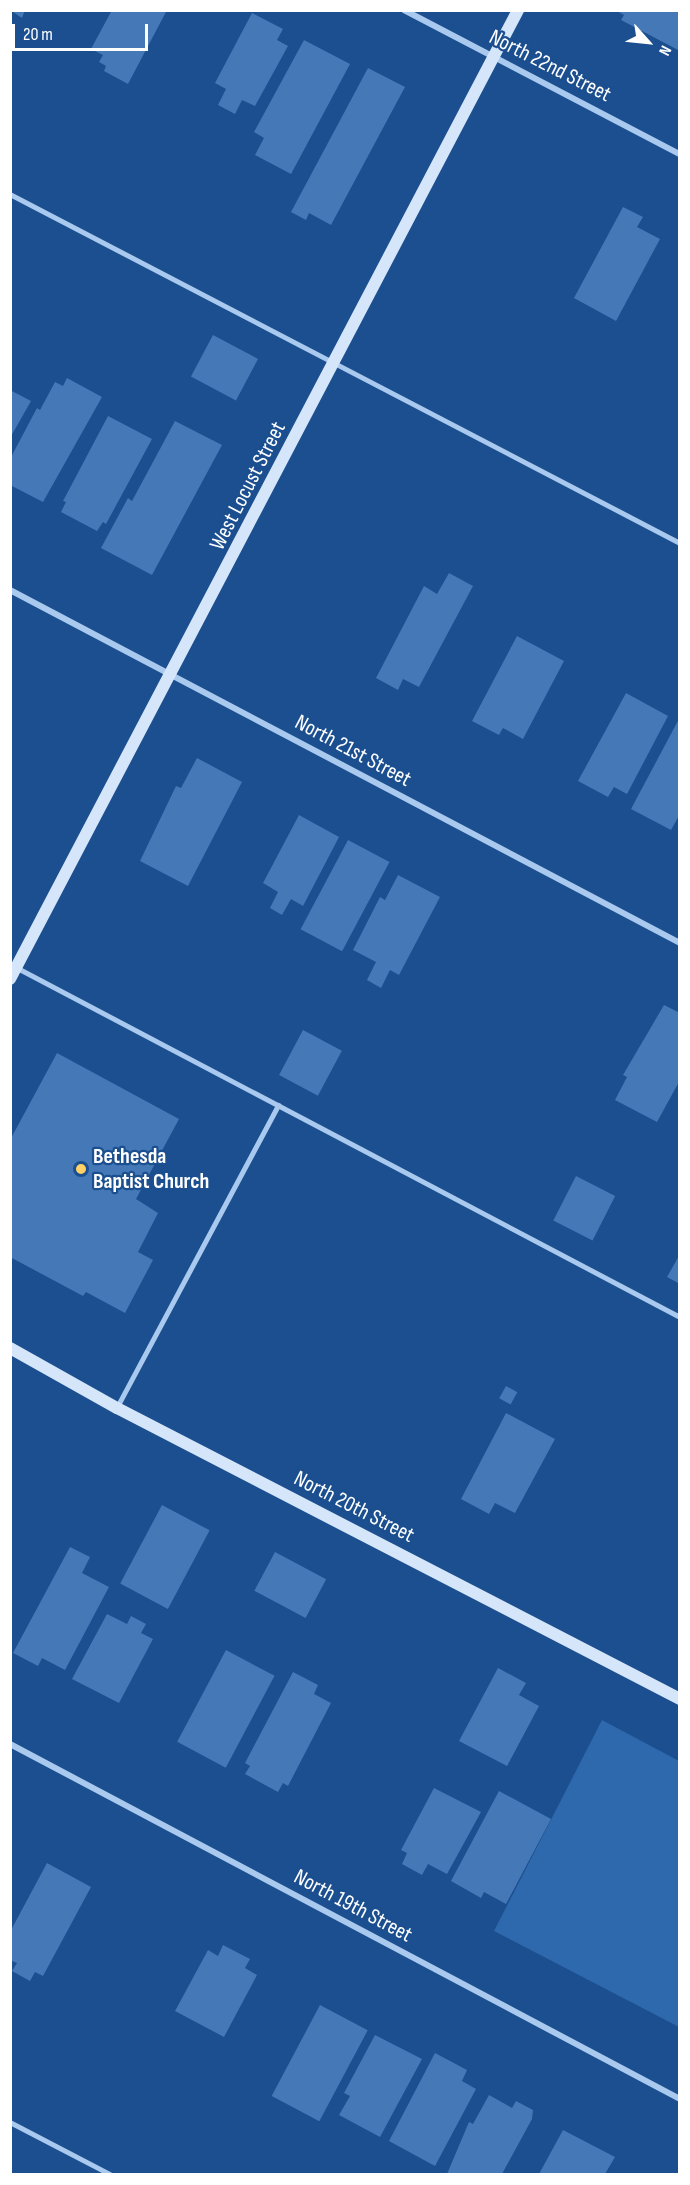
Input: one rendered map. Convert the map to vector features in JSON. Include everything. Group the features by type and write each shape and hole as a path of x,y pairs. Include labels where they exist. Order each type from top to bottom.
{"street":[{"name":"North 22nd Street","path":"404,10 680,154"},
{"name":"West Locust Street","path":"10,979 14,965 173,675 518,10"},
{"name":"North 21st Street","path":"10,590 680,944"},
{"name":"North 20th Street","path":"10,1348 117,1408 680,1699"},
{"name":"North 19th Street","path":"10,1744 680,2099"}],"lane":[{"path":"10,194 680,543"},
{"path":"14,965 680,1317"},
{"path":"117,1408 278,1105"},
{"path":"10,2122 110,2175"}],"shaded area":[{"path":"602,1720 679,1761 679,2027 494,1931"}],"building":[{"path":"10,10 25,10 22,18"},
{"path":"112,10 167,10 128,84 104,71 106,66 99,62 103,55 91,49"},
{"path":"615,10 680,10 680,51 621,20 624,15"},
{"path":"252,13 283,29 277,40 288,46 255,106 242,100 235,114 218,105 226,89 215,83"},
{"path":"304,40 350,64 291,174 255,155 264,138 254,132"},
{"path":"368,68 405,87 331,225 309,213 306,220 291,212"},
{"path":"623,207 643,217 637,227 660,239 616,321 574,298"},
{"path":"213,335 258,359 236,400 191,376"},
{"path":"67,378 102,397 43,502 10,485 10,459 37,408 40,410 55,382 63,386"},
{"path":"10,390 31,401 10,438"},
{"path":"108,416 152,439 106,524 103,522 97,531 61,512 66,502 63,501"},
{"path":"175,421 222,445 152,575 101,548 128,498 132,501"},
{"path":"449,573 473,586 419,687 403,679 398,690 376,678 424,586 437,594"},
{"path":"517,636 564,661 523,739 503,728 499,735 472,721"},
{"path":"626,693 668,716 627,794 614,787 608,797 578,781"},
{"path":"680,717 680,814 671,830 631,809"},
{"path":"197,758 242,782 188,886 140,861 176,786 181,788"},
{"path":"299,815 339,837 303,906 291,899 282,915 270,908 278,892 263,883"},
{"path":"348,840 389,862 342,951 301,929"},
{"path":"398,875 440,897 399,975 390,970 381,988 367,980 376,962 353,950 380,897 385,900"},
{"path":"664,1005 680,1013 680,1080 657,1122 615,1100 627,1077 623,1075"},
{"path":"303,1030 342,1051 318,1096 279,1075"},
{"name":"Bethesda Baptist Church","path":"57,1053 179,1119 136,1199 158,1213 138,1252 153,1260 125,1313 86,1292 83,1296 10,1257 10,1140"},
{"path":"576,1176 615,1196 593,1241 553,1221"},
{"path":"680,1254 680,1284 667,1277"},
{"path":"506,1386 517,1392 511,1405 499,1398"},
{"path":"506,1413 555,1439 515,1513 495,1503 489,1514 461,1499"},
{"path":"162,1505 210,1530 168,1609 120,1584"},
{"path":"70,1547 90,1557 82,1573 109,1587 65,1670 42,1658 38,1666 13,1653"},
{"path":"275,1552 326,1579 306,1618 254,1591"},
{"path":"107,1614 127,1624 131,1616 146,1624 141,1633 153,1639 119,1703 72,1679"},
{"path":"226,1650 275,1676 226,1768 177,1742"},
{"path":"498,1668 526,1683 519,1695 539,1706 507,1766 459,1741"},
{"path":"293,1672 318,1685 314,1694 331,1703 288,1786 283,1783 278,1792 245,1774 250,1766 245,1763"},
{"path":"434,1788 481,1812 447,1874 428,1864 422,1875 402,1864 407,1853 401,1850"},
{"path":"499,1791 551,1819 506,1904 484,1892 481,1898 451,1881"},
{"path":"47,1863 91,1887 43,1976 35,1972 30,1981 12,1971 17,1963 10,1960 10,1932"},
{"path":"223,1945 250,1959 245,1968 257,1975 224,2037 175,2011 208,1950 218,1956"},
{"path":"320,2005 368,2030 319,2121 272,2096"},
{"path":"375,2035 422,2059 380,2137 339,2115 350,2096 344,2093"},
{"path":"435,2053 467,2070 462,2081 476,2089 435,2166 389,2141"},
{"path":"489,2095 512,2108 516,2101 533,2110 532,2119 502,2174 447,2174 469,2122 473,2124"},
{"path":"563,2130 615,2157 605,2174 539,2174"}],"place":[{"name":"Bethesda Baptist Church","path":"81,1169"}]}
